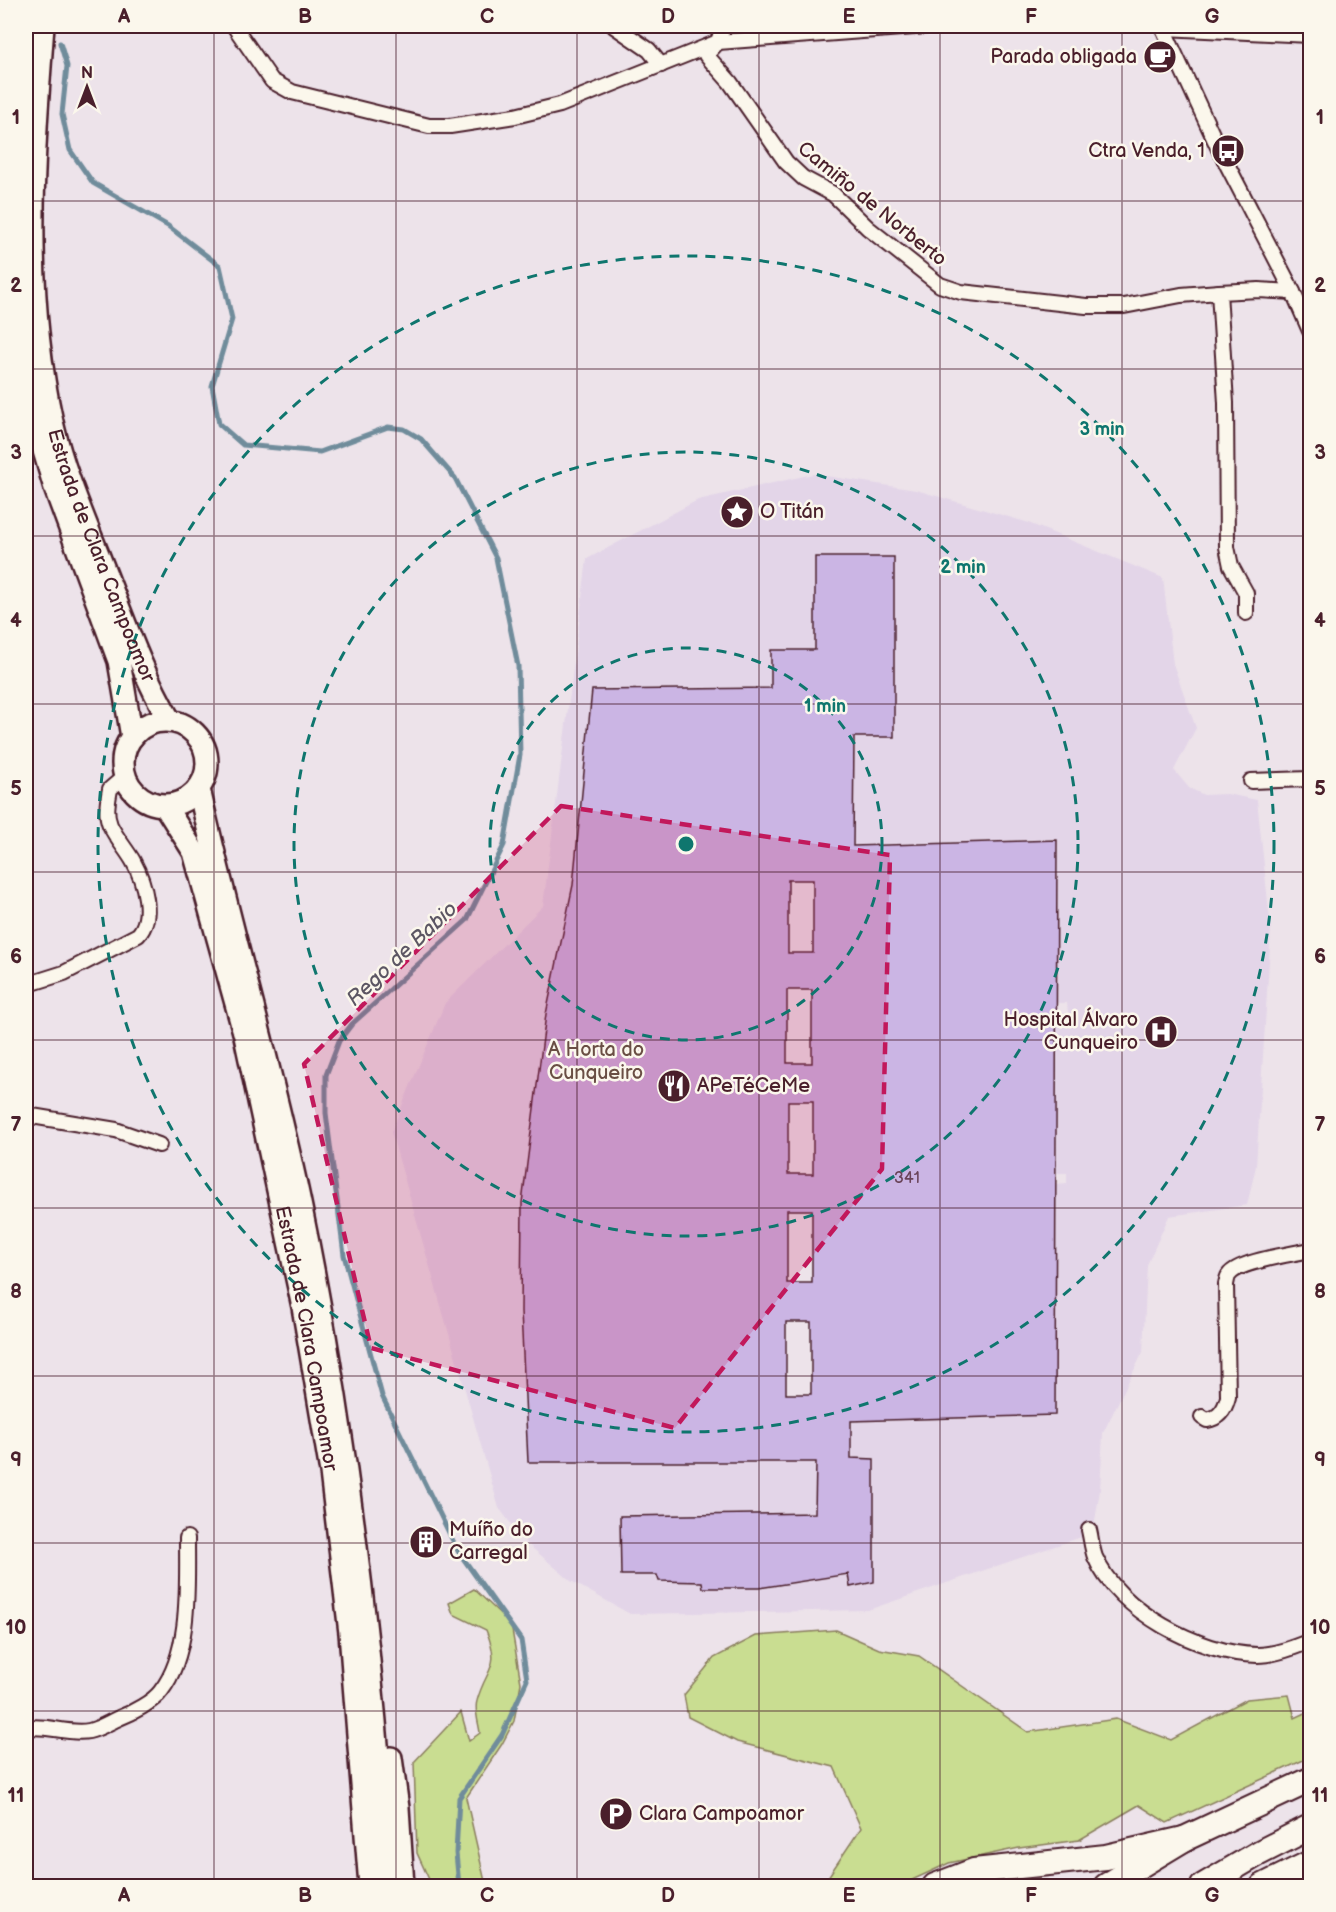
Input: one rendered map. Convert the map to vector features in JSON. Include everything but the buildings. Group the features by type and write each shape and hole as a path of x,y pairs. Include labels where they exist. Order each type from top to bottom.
{"highway":[{"path":"1106,1887 1184,1839 1311,1780"},
{"path":"1203,1887 1258,1853 1311,1827"},
{"path":"935,1887 974,1871 1106,1857 1184,1839"},
{"path":"1263,1887 1311,1863"}],"main road":[{"path":"26,26 26,34"},
{"name":"Estrada de Clara Campoamor","path":"43,26 32,219 33,297 42,371 53,424 68,477 148,682 170,721 193,731 207,752 206,778 199,789 257,1019 314,1275 351,1497 373,1692 388,1887"},
{"name":"Estrada de Clara Campoamor","path":"26,375 37,426 55,488 119,661 132,736 123,762 125,776"},
{"path":"132,736 143,727 156,722 170,721"},
{"path":"125,776 131,788 140,797 165,806 190,798 199,789"},
{"name":"Estrada de Clara Campoamor","path":"165,806 194,852 244,1036 303,1307 331,1472 350,1633 370,1887"},
{"name":"Estrada de Clara Campoamor","path":"257,1019 280,1066 318,1233 352,1419 398,1808 403,1887"}],"street":[{"path":"234,26 272,81 292,92 429,126 450,126 515,116 560,105 718,42 928,26"},
{"path":"614,26 649,50 661,65"},
{"path":"718,42 723,26"},
{"path":"1311,33 1163,26 1218,147 1311,330"},
{"name":"Camiño de Norberto","path":"718,42 706,55 730,82 786,162 804,178 833,194 868,228 940,285 961,292 1086,306 1124,306 1181,295 1219,292 1293,292"},
{"path":"1219,292 1226,403 1227,547 1231,566 1246,593 1246,613"},
{"path":"26,985 84,964 138,935 144,928 147,912 137,869 111,826 108,816 110,789 125,776"},
{"path":"1251,781 1311,779"},
{"path":"26,1115 117,1130 159,1145"},
{"path":"1202,1417 1213,1419 1218,1416 1225,1409 1228,1397 1226,1284 1229,1274 1259,1262 1311,1250"},
{"path":"1089,1530 1095,1556 1108,1579 1129,1600 1171,1630 1190,1640 1232,1653 1260,1655 1311,1641"},
{"path":"26,1728 34,1726 68,1732 90,1731 128,1714 160,1693 174,1671 187,1611 187,1539"}],"highlighted area":[{"path":"561,806 890,855 882,1169 675,1428 371,1348 304,1064"}],"shaded area":[{"name":"Hospital Álvaro Cunqueiro","path":"813,474 916,490 1026,522 1163,578 1173,664 1196,728 1174,770 1189,788 1204,795 1227,794 1257,800 1271,930 1256,1166 1247,1205 1169,1216 1147,1265 1143,1352 1103,1433 1100,1490 1093,1533 868,1610 630,1614 571,1581 524,1541 499,1508 391,1132 445,1003 543,906 587,559 698,500","holes":["815,557 894,558 894,737 854,737 853,852 868,845 1057,840 1056,1003 1067,1003 1068,1013 1057,1014 1056,1173 1067,1173 1067,1183 1056,1184 1056,1341 981,1342 1054,1415 867,1421 852,1401 851,1458 874,1459 874,1582 848,1574 759,1588 703,1588 702,1582 657,1575 621,1575 620,1516 815,1513 816,1462 528,1462 521,1311 522,1203 546,1014 573,885 592,690 771,688 771,650 815,650"]}],"green space":[{"path":"474,1589 511,1624 521,1683 514,1721 502,1744 466,1798 486,1886 432,1886 417,1853 414,1762 461,1712 469,1741 480,1733 476,1705 493,1661 491,1643 486,1630 453,1614 449,1603"},
{"path":"836,1630 879,1649 919,1656 1028,1732 1116,1719 1171,1740 1247,1699 1289,1695 1295,1718 1310,1711 1310,1757 1167,1823 1139,1805 1079,1840 1019,1848 949,1863 899,1886 822,1886 861,1828 834,1767 737,1742 688,1717 684,1695 714,1658 756,1636"}],"waterway":[{"name":"Rego de Babio","path":"60,43 67,66 62,114 70,150 93,183 168,226 220,266 232,319 212,386 219,424 243,445 320,452 388,427 404,429 421,439 455,478 496,558 518,666 520,755 504,845 467,920 352,1024 339,1041 326,1075 326,1113 344,1255 382,1396 458,1551 521,1640 527,1680 502,1735 459,1798 456,1853 459,1886"}],"place":[{"name":"Parada obligada","path":"1160,57"},
{"name":"Ctra Venda, 1","path":"1228,151"},
{"name":"O Titán","path":"737,512"},
{"name":"Hospital Álvaro Cunqueiro","path":"1161,1032"},
{"name":"APeTéCeMe","path":"674,1086"},
{"name":"Muíño do Carregal","path":"426,1542"},
{"name":"Clara Campoamor","path":"616,1814"}],"park label":[{"name":"A Horta do Cunqueiro","path":"596,1062"}]}
